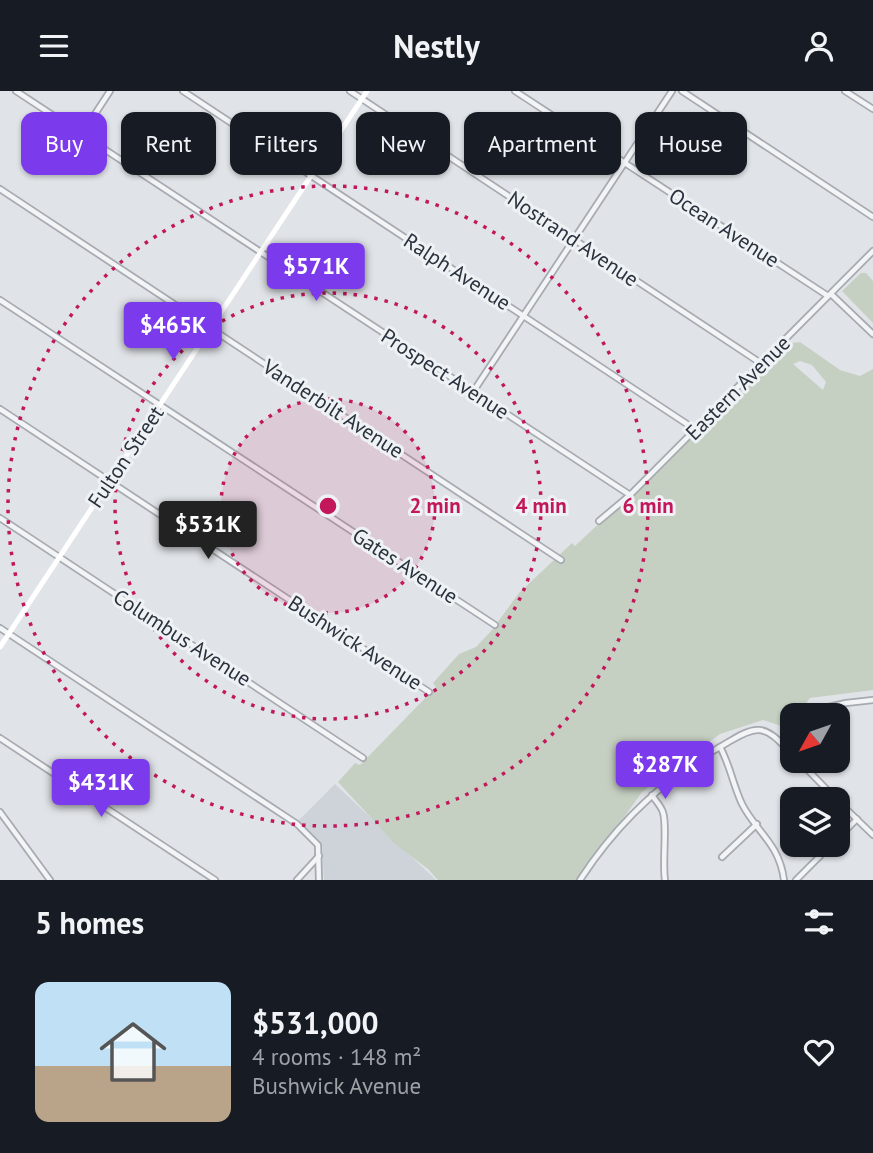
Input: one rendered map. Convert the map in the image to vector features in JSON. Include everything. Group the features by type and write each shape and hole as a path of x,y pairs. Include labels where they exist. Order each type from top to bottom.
{"street":[{"name":"Prospect Avenue","path":"16,91 48,112"},
{"path":"96,112 110,91"},
{"name":"Ralph Avenue","path":"183,91 696,430"},
{"name":"Nostrand Avenue","path":"350,91 762,364"},
{"name":"Fulton Street","path":"0,647 366,91"},
{"name":"Ocean Avenue","path":"515,91 829,295 873,334"},
{"path":"473,392 672,91"},
{"path":"682,91 873,217"},
{"path":"845,91 873,109"},
{"name":"Prospect Avenue","path":"107,150 630,495"},
{"name":"Vanderbilt Avenue","path":"0,189 561,560"},
{"name":"Eastern Avenue","path":"599,521 630,495 696,430 873,251"},
{"name":"Gates Avenue","path":"0,300 495,625"},
{"name":"Bushwick Avenue","path":"0,409 429,692"},
{"name":"Columbus Avenue","path":"0,519 363,758"},
{"path":"0,628 297,824 318,845 318,880"},
{"path":"846,703 873,700"},
{"path":"580,880 611,837 652,795 688,767 742,734 757,729 770,733 780,743"},
{"path":"0,738 215,880"},
{"path":"720,747 731,769 738,794 775,849 784,880"},
{"path":"811,773 825,787"},
{"path":"652,795 664,812 665,880"},
{"path":"0,812 50,880"},
{"path":"850,812 873,835"},
{"path":"850,826 857,819"},
{"path":"722,857 757,824"},
{"path":"297,880 319,856"},
{"path":"796,880 819,857"}],"shaded area":[{"path":"335,784 436,880 324,880 322,844 299,820"}],"green space":[{"path":"861,273 866,273 873,281 873,323 842,291"},
{"path":"800,342 840,370 860,376 873,369 873,690 810,698 806,703 780,703 780,725 763,720 720,734 642,792 579,880 438,880 395,844 338,782 355,763 360,765 436,687 433,683 459,654 476,647 519,593 572,543 575,546 755,377 752,377 784,344","holes":["800,361 812,365 826,382 823,390 793,364"]}]}
